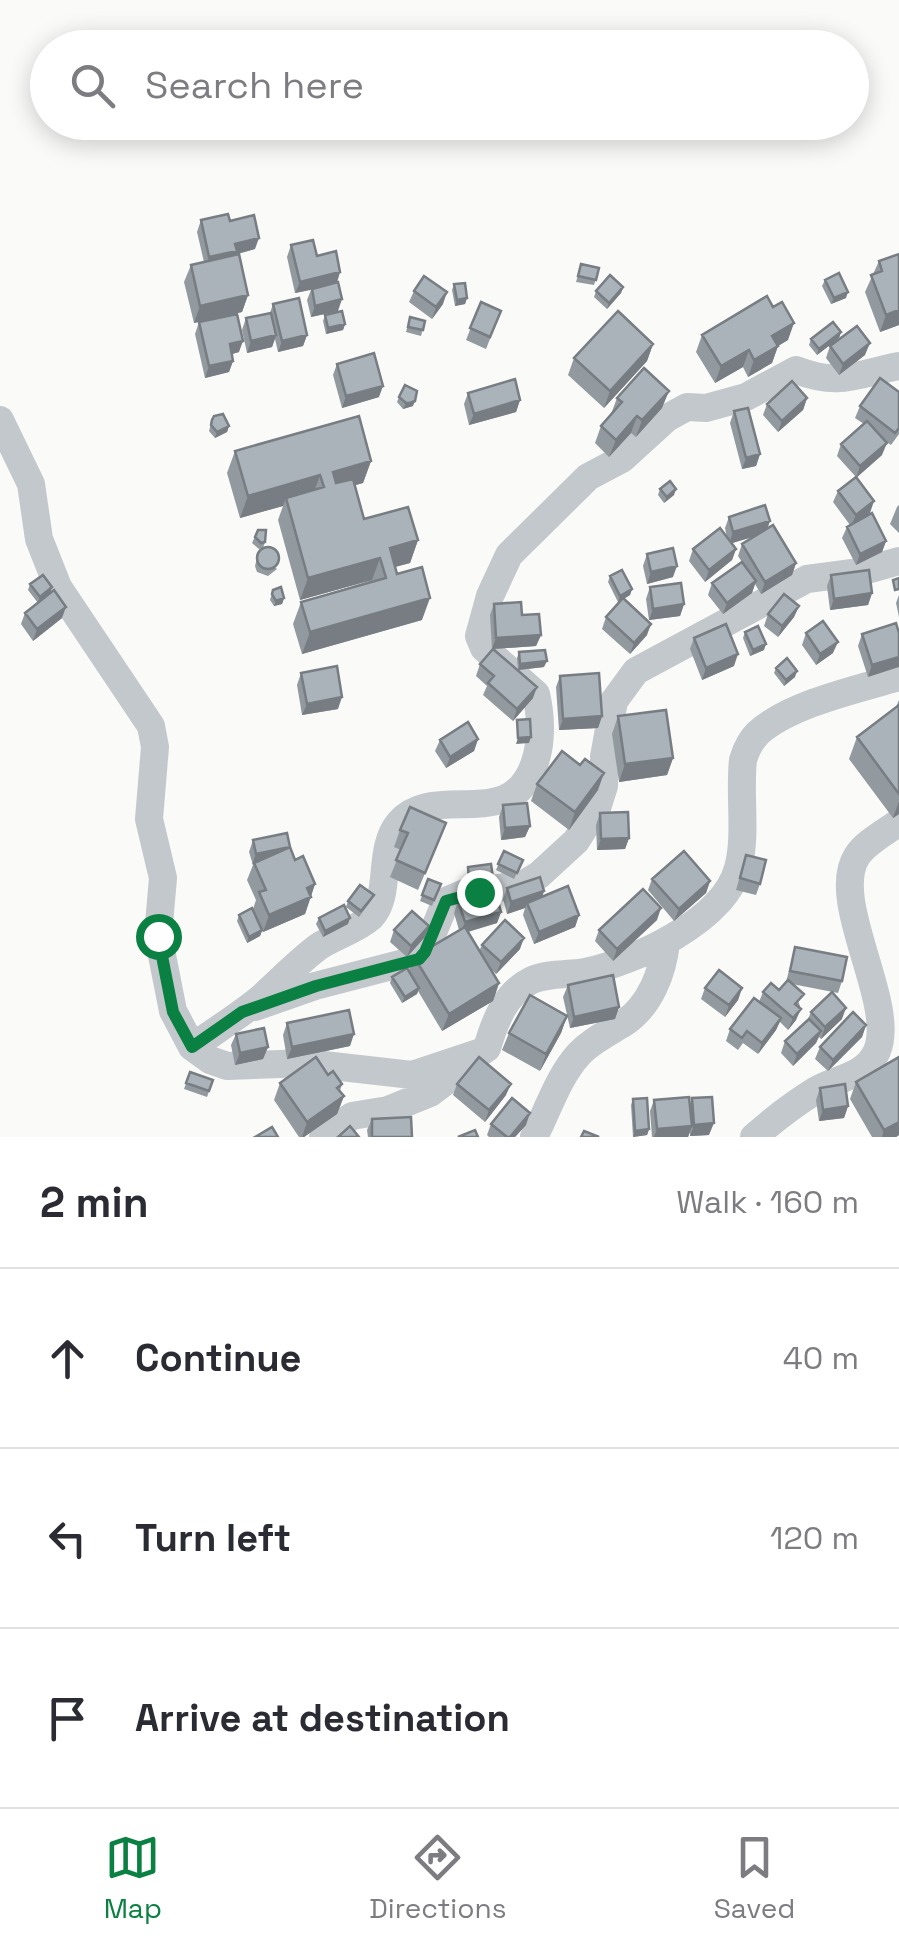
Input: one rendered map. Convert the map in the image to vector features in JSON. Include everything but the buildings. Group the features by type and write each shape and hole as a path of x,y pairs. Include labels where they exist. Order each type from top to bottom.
{"street":[{"path":"192,1047 242,1012 327,941 370,917 379,904 388,844 399,823 422,808 493,803 509,797 531,773 540,732 536,694 484,648 480,636 490,596 509,555 558,504 588,477 622,459 667,418 687,407 706,408 746,397 796,370 836,380 865,376 894,362"},
{"path":"0,420 30,484 39,539 58,587 151,726 155,748 149,820 164,878 158,936 173,1012 192,1047 216,1063 238,1067 306,1063 412,1075 486,1048 509,997 535,978 600,968 666,942 704,914 734,879 739,865 743,760 758,734 804,708 899,677"},
{"path":"242,1012 316,986 419,959 446,901 524,884 540,875 576,842 596,808 604,786 604,757 614,701 636,671 808,579 860,572 899,561"},
{"path":"754,1137 820,1088 858,1072 877,1052 881,1034 879,1014 856,922 852,873 858,855 899,822"},
{"path":"534,1137 558,1085 580,1052 629,1020 643,1006 661,969 666,942"},
{"path":"323,1137 352,1116 388,1110 430,1093 446,1081 455,1062"}],"route":[{"path":"158,936 173,1012 192,1047 242,1012 316,986 419,959 446,901 479,892"}]}
